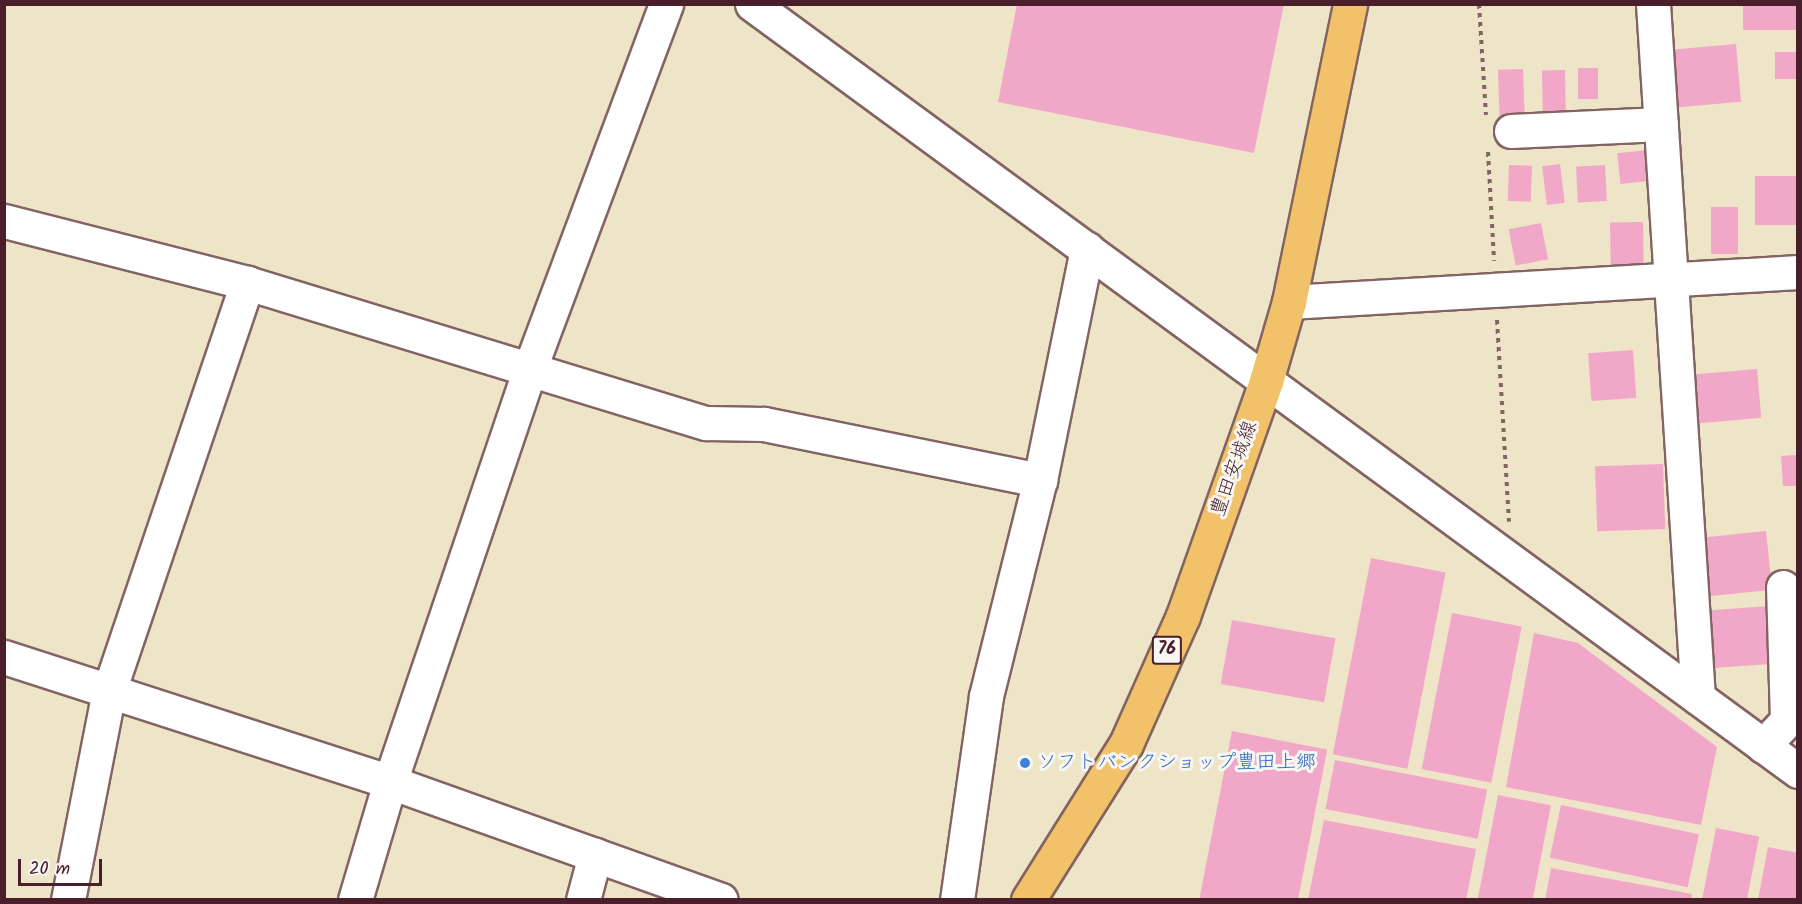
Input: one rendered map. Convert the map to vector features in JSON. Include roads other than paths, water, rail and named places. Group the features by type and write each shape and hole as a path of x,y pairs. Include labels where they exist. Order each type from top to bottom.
{"main road":[{"name":"豊田安城線","path":"1028,900 1126,744 1183,616 1266,381 1289,302 1350,4"}],"street":[{"path":"355,900 390,782 530,368 666,4"},
{"path":"752,4 1797,771"},
{"path":"1653,4 1698,698"},
{"path":"1511,131 1660,124"},
{"path":"4,221 247,283 706,423 764,423 1040,480"},
{"path":"957,900 986,696 1040,480 1087,249"},
{"path":"1289,302 1797,272"},
{"path":"68,900 109,691 247,283"},
{"path":"1763,746 1787,720 1783,586"},
{"path":"4,657 390,782 721,900"},
{"path":"583,900 595,855"}],"place":[{"name":"ソフトバンクショップ豊田上郷","path":"1025,763"}]}
